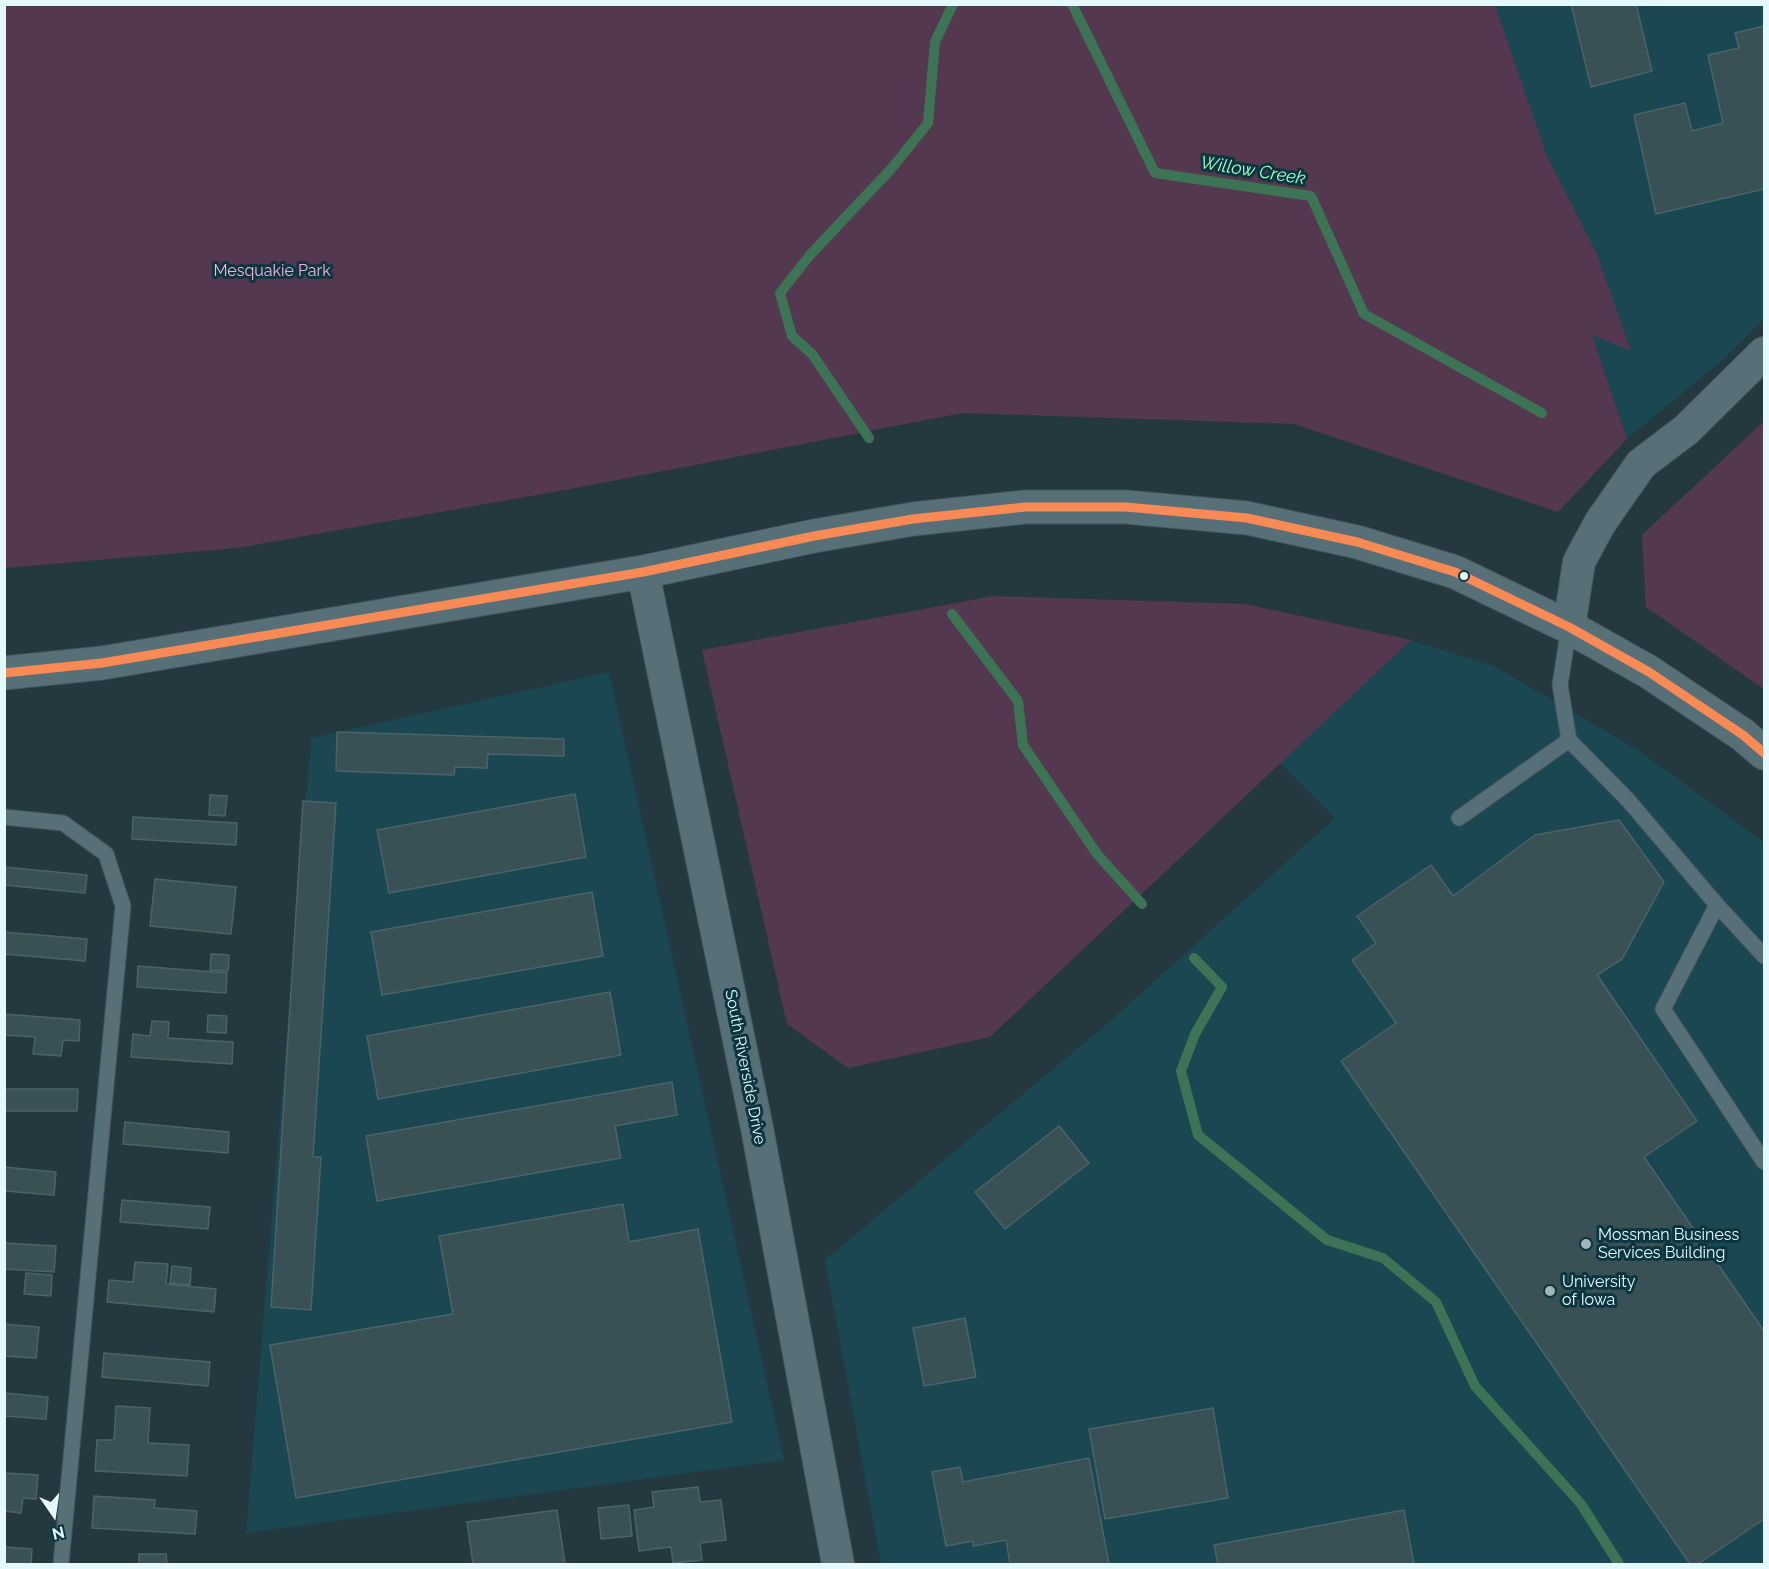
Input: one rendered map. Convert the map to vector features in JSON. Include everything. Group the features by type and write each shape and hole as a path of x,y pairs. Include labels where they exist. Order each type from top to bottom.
{"main road":[{"path":"4,673 113,661 643,572 814,536 913,519 1025,507 1126,507 1247,518 1358,542 1455,572 1569,627 1649,672 1743,735 1764,753"}],"street":[{"path":"1569,627 1579,562 1600,523 1641,464 1686,430 1764,352"},
{"name":"South Riverside Drive","path":"643,572 755,1116 838,1564"}],"lane":[{"path":"1569,627 1560,685 1569,740 1628,800 1717,905 1764,956"},
{"path":"1459,818 1569,740"},
{"path":"4,817 63,823 106,854 123,906 61,1564"},
{"path":"1717,905 1663,1009 1764,1162"}],"shaded area":[{"path":"1480,5 1764,5 1764,319 1719,363 1627,439"},
{"name":"University of Iowa","path":"1411,640 1494,666 1638,750 1764,842 1764,1564 881,1564 825,1260 1115,1017 1335,818 1280,763"},
{"path":"609,672 784,1460 246,1533 311,738"}],"green space":[{"name":"Mesquakie Park","path":"5,4 1495,5 1546,154 1596,252 1631,351 1592,335 1627,439 1558,512 1294,424 962,413 576,488 237,548 5,568"},
{"path":"1764,421 1764,689 1646,607 1642,535"},
{"path":"994,596 1245,604 1411,640 990,1037 848,1068 787,1024 702,650"}],"building":[{"path":"1571,4 1636,4 1652,71 1591,87"},
{"path":"1764,26 1764,189 1656,214 1634,115 1685,103 1692,131 1723,123 1708,55 1739,48 1735,33"},
{"path":"337,732 564,739 564,756 488,754 487,768 455,767 454,775 336,771"},
{"path":"575,794 586,857 389,893 377,830"},
{"path":"210,795 227,796 225,816 209,815"},
{"path":"303,801 336,803 313,1157 321,1157 311,1310 271,1307"},
{"path":"133,817 237,823 236,845 132,839"},
{"name":"Mossman Business Services Building","path":"1619,820 1664,882 1622,959 1597,975 1697,1121 1644,1157 1764,1331 1764,1519 1698,1564 1690,1564 1341,1061 1396,1023 1352,960 1376,943 1357,916 1431,865 1453,896 1535,835"},
{"path":"4,867 87,875 85,893 4,885"},
{"path":"155,879 236,887 231,934 150,926"},
{"path":"592,892 603,956 382,995 371,932"},
{"path":"4,932 87,939 85,961 4,954"},
{"path":"211,954 229,955 228,971 210,970"},
{"path":"138,966 227,973 226,993 137,987"},
{"path":"610,992 621,1055 378,1099 367,1036"},
{"path":"4,1014 80,1020 79,1041 63,1040 61,1056 33,1054 35,1037 4,1035"},
{"path":"208,1015 227,1016 226,1033 207,1032"},
{"path":"152,1021 169,1022 168,1038 233,1042 232,1064 131,1057 133,1034 150,1036"},
{"path":"672,1082 677,1115 615,1126 621,1158 377,1201 366,1136"},
{"path":"4,1089 78,1089 77,1111 4,1111"},
{"path":"125,1122 229,1132 228,1153 123,1144"},
{"path":"1059,1126 1089,1163 1005,1229 975,1192"},
{"path":"4,1167 56,1172 54,1195 4,1191"},
{"path":"122,1200 210,1207 208,1229 120,1222"},
{"path":"623,1204 629,1242 698,1229 732,1422 296,1498 270,1345 453,1314 439,1236"},
{"path":"4,1243 56,1246 54,1272 4,1269"},
{"path":"135,1262 168,1264 166,1284 216,1289 214,1312 107,1302 109,1280 133,1282"},
{"path":"172,1266 191,1268 190,1285 170,1283"},
{"path":"26,1273 52,1275 51,1296 24,1294"},
{"path":"965,1318 976,1377 924,1386 913,1328"},
{"path":"4,1324 39,1327 36,1358 4,1356"},
{"path":"104,1353 210,1362 208,1386 102,1377"},
{"path":"4,1393 48,1397 46,1419 4,1416"},
{"path":"116,1406 150,1408 148,1443 189,1445 187,1476 95,1471 97,1440 114,1440"},
{"path":"1213,1408 1228,1498 1105,1519 1089,1429"},
{"path":"1089,1458 1109,1564 1010,1564 1006,1540 973,1546 973,1541 946,1546 932,1472 960,1467 963,1482"},
{"path":"4,1473 38,1475 36,1499 23,1498 21,1513 4,1511"},
{"path":"698,1487 700,1502 721,1500 726,1540 700,1543 702,1560 673,1563 671,1547 639,1551 634,1510 654,1507 652,1492"},
{"path":"94,1496 155,1500 154,1508 197,1511 195,1534 92,1528"},
{"path":"629,1505 632,1536 601,1539 598,1508"},
{"path":"557,1510 565,1564 473,1564 467,1522"},
{"path":"1404,1510 1414,1564 1218,1564 1214,1545"},
{"path":"4,1547 32,1549 31,1564 4,1564"},
{"path":"139,1554 166,1554 167,1564 139,1564"}],"waterway":[{"path":"869,438 812,354 792,336 780,293 810,255 892,168 928,123 935,42 953,4"},
{"name":"Willow Creek","path":"1072,4 1155,173 1311,196 1364,314 1542,413"},
{"path":"952,614 1018,701 1023,745 1097,854 1142,904"},
{"path":"1194,958 1222,987 1195,1034 1181,1071 1198,1135 1327,1240 1383,1258 1436,1302 1475,1386 1581,1504 1619,1564"}],"transit line":[{"path":"4,673 102,663 643,572 814,536 913,519 1025,507 1126,507 1247,518 1357,542 1455,572 1569,627 1649,672 1743,735 1764,753"}],"place":[{"name":"Mossman Business Services Building","path":"1586,1244"},
{"name":"University of Iowa","path":"1550,1291"}]}
